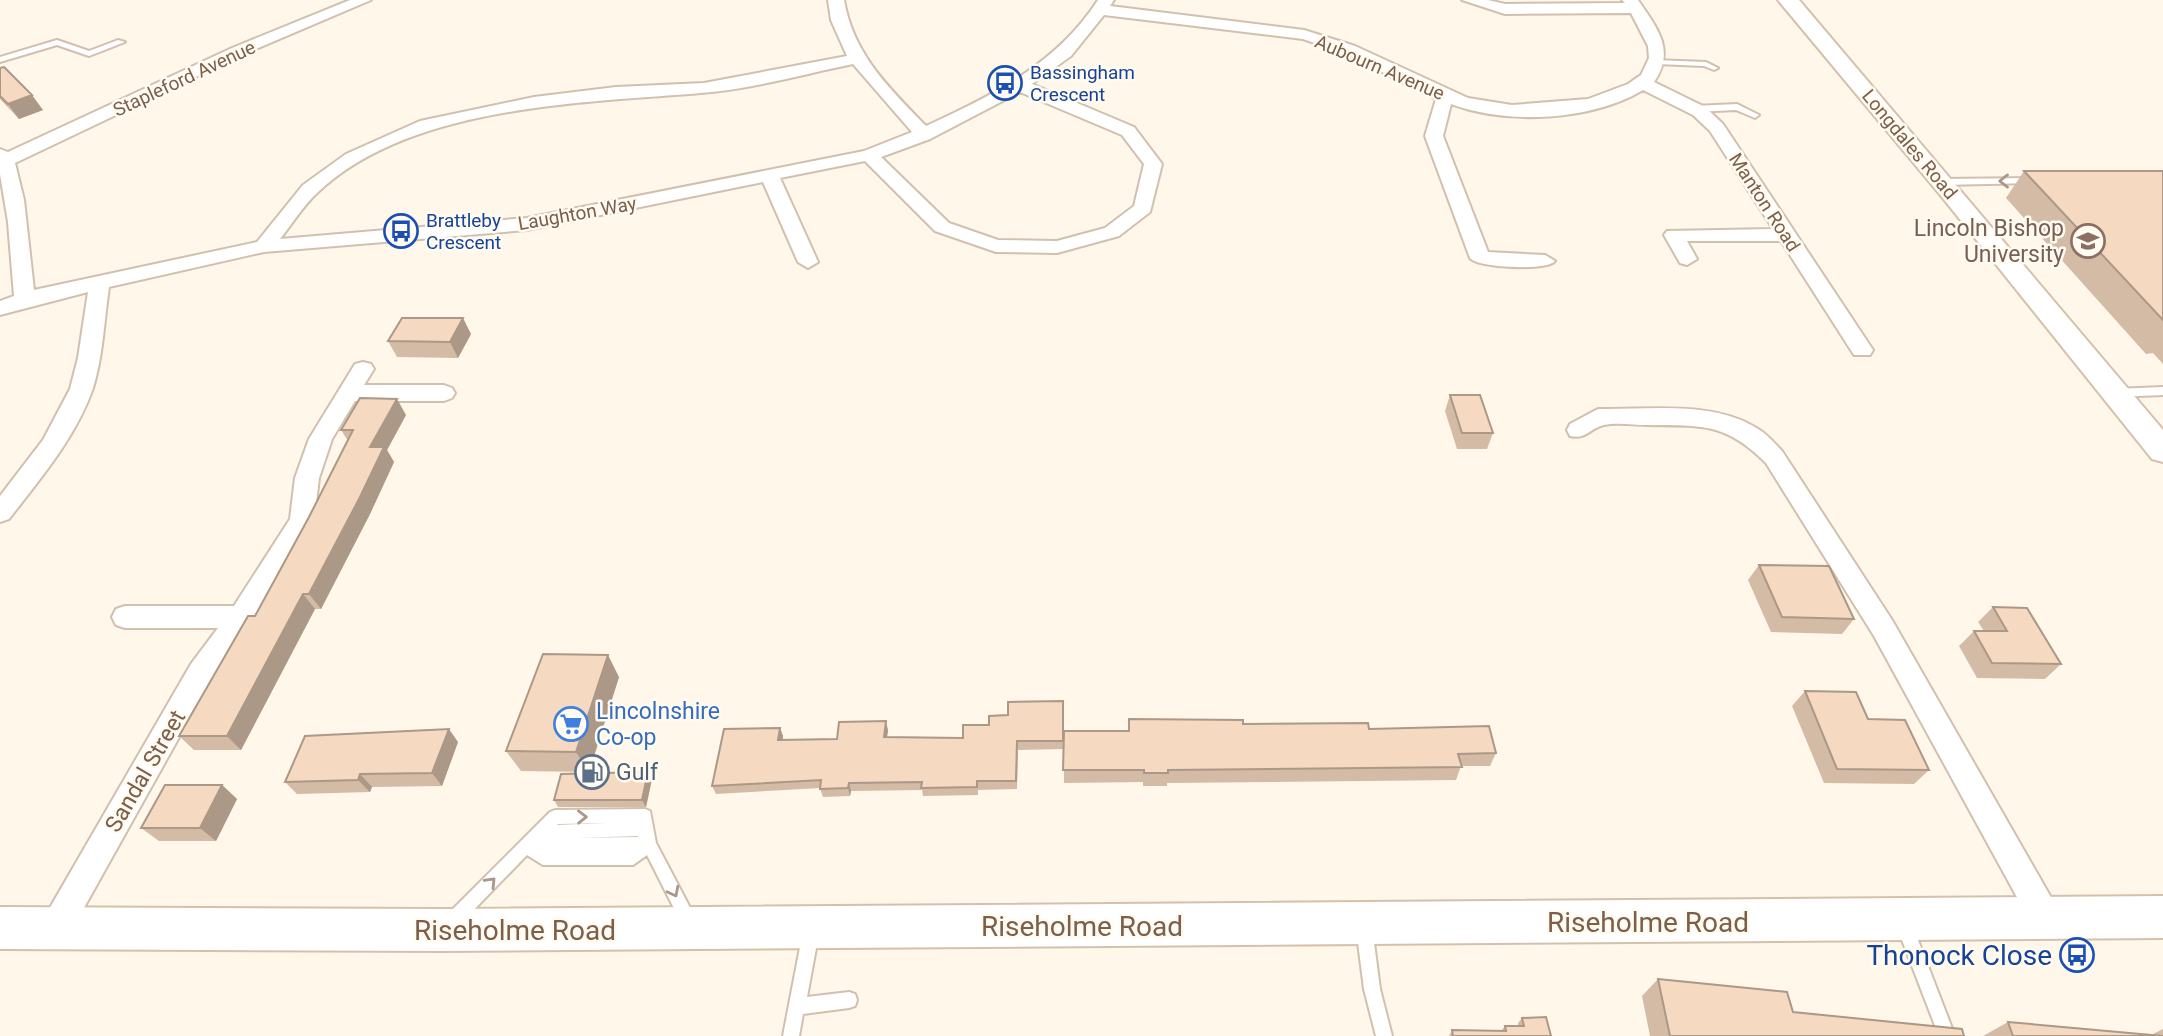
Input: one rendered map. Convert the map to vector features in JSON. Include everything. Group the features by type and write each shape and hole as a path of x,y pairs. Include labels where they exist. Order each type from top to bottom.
{"main road":[{"name":"Longdales Road","path":"1788,0 2163,451"},
{"name":"Riseholme Road","path":"0,928 693,929 2163,917"}],"street":[{"name":"Stapleford Avenue","path":"3,157 237,51 363,0"},
{"path":"836,0 838,19 856,59 924,135"},
{"path":"1470,0 1506,9 1632,4 1657,45 1657,62"},
{"name":"Aubourn Avenue","path":"1103,5 1317,38 1383,65 1445,96 1497,108 1558,108 1615,98 1643,83 1657,62"},
{"name":"Laughton Way","path":"0,308 25,299 264,246 527,224 869,155 924,135 1021,86 1069,47 1103,5"},
{"path":"264,246 310,190 352,158 426,125 534,102 616,92 704,88 856,59"},
{"name":"Manton Road","path":"1643,83 1694,109 1717,128 1862,350"},
{"path":"869,155 942,227 996,246 1057,247 1112,232 1143,208 1153,164 1128,131 1021,86"},
{"path":"1445,96 1434,136 1480,258 1545,261"},
{"path":"3,157 25,299"},
{"path":"770,177 808,262"},
{"path":"1687,259 1674,235 1787,235"},
{"path":"0,513 42,459 71,408 86,371 99,282"},
{"name":"Sandal Street","path":"55,929 201,672 266,582 302,520 307,478 321,439 363,369"},
{"path":"349,393 444,393"},
{"path":"1578,430 1598,417 1702,418 1754,436 1774,457 1796,488 1883,628 2046,919"},
{"path":"125,617 240,617"}],"lane":[{"path":"0,60 57,42 89,54 121,41"},
{"path":"1657,62 1706,64 1714,68"},
{"path":"1694,109 1737,107 1755,116"},
{"path":"1942,182 2050,181"},
{"path":"2115,393 2163,391"},
{"path":"443,930 555,817 632,816 645,816 649,844 693,929"},
{"path":"526,846 649,844"},
{"path":"1902,920 1947,1036"},
{"path":"1363,924 1372,989 1384,1036"},
{"path":"791,1036 811,928"},
{"path":"796,1007 849,1000"}],"building":[{"path":"4,67 32,95 8,104 0,96 0,68"},
{"path":"2024,171 2163,171 2163,320"},
{"path":"402,318 463,318 450,342 388,341"},
{"path":"1450,395 1480,395 1493,433 1462,433"},
{"path":"360,398 397,399 370,447 384,447 309,594 303,594 227,736 179,736 248,616 255,616 309,517 353,430 341,430"},
{"path":"1759,565 1829,566 1854,619 1782,617"},
{"path":"1993,607 2027,608 2061,664 1992,663 1974,631 2007,631"},
{"path":"543,654 608,655 576,752 506,751"},
{"path":"1805,691 1856,692 1868,719 1905,720 1929,770 1837,769"},
{"path":"1063,701 1063,741 1017,741 1016,781 977,781 977,787 921,788 922,782 849,783 848,788 820,789 821,780 712,786 724,729 780,728 778,740 837,739 839,722 886,721 884,737 963,738 963,725 989,725 989,716 1008,715 1008,702"},
{"path":"1129,719 1243,720 1243,724 1368,723 1369,729 1489,726 1496,753 1458,754 1462,767 1168,770 1168,773 1144,773 1144,770 1063,770 1064,731 1129,731"},
{"path":"449,729 432,773 360,774 358,780 285,782 305,736"},
{"path":"648,772 642,800 554,800 561,774"},
{"path":"165,785 222,785 200,828 141,828"},
{"path":"1658,979 1787,992 1793,1012 1962,1029 1964,1036 1670,1036"},
{"path":"1546,1017 1551,1036 1453,1036 1452,1030 1506,1031 1505,1026 1524,1026 1522,1018"},
{"path":"2008,1022 2163,1036 2013,1036"}],"place":[{"name":"Bassingham Crescent","path":"1005,83"},
{"name":"Brattleby Crescent","path":"401,231"},
{"name":"Lincoln Bishop University","path":"2088,241"},
{"name":"Lincolnshire Co-op","path":"571,724"},
{"name":"Gulf","path":"592,772"},
{"name":"Thonock Close","path":"2077,955"}]}
